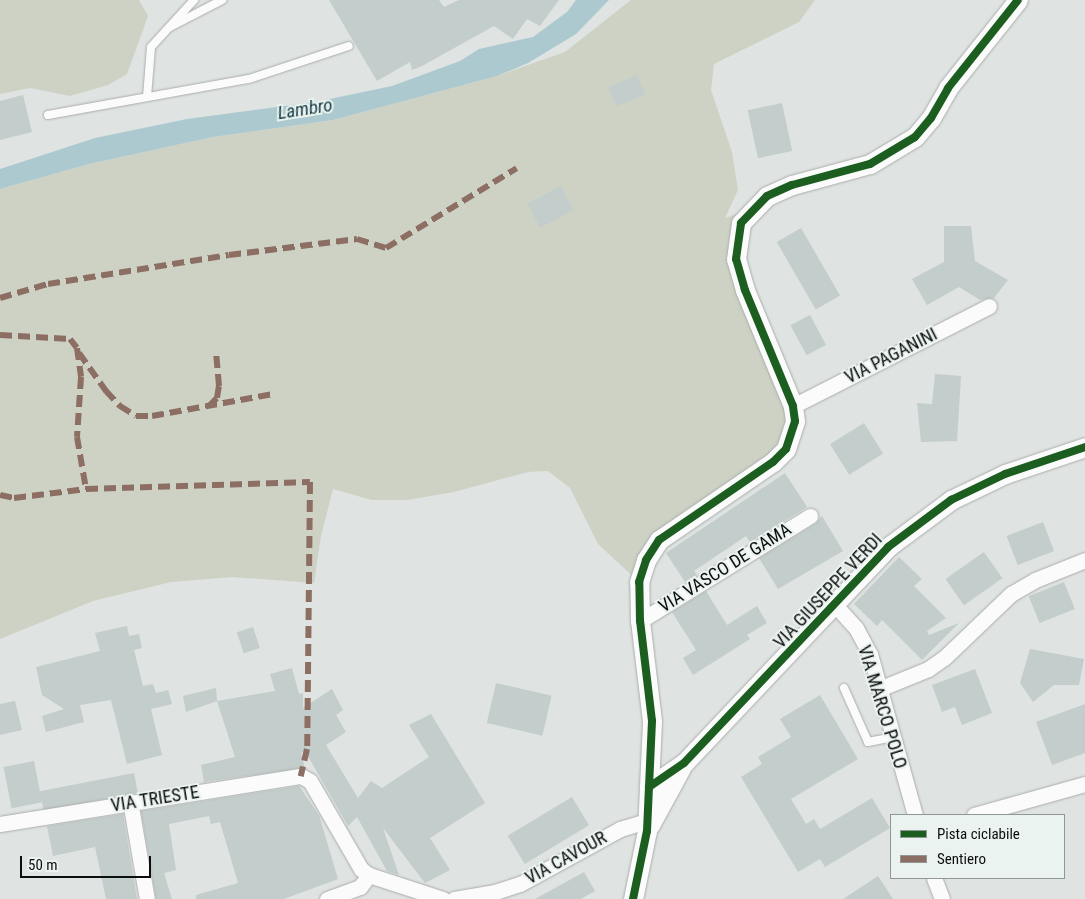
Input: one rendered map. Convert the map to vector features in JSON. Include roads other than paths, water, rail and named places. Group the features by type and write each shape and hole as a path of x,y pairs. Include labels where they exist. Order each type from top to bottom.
{"street":[{"path":"633,899 647,826 652,722 640,621 639,582 652,548 677,525 772,462 786,449 795,421 793,406 761,330 736,259 742,223 766,196 792,185 870,164 915,137 931,118 948,88 1018,0"},
{"name":"VIA PAGANINI","path":"793,406 989,306"},
{"name":"VIA GIUSEPPE VERDI","path":"649,787 684,763 836,606 888,548 951,500 1005,474 1085,447"},
{"name":"VIA VASCO DE GAMA","path":"640,621 810,516"},
{"path":"879,689 928,669 944,658 1011,594 1035,580 1085,560"},
{"name":"VIA MARCO POLO","path":"836,606 860,637 870,654 915,814"},
{"path":"647,826 684,763"},
{"name":"VIA TRIESTE","path":"0,824 130,801 301,776 310,781 354,860 376,878"},
{"path":"978,814 1085,784"},
{"path":"130,801 147,899"},
{"name":"VIA CAVOUR","path":"454,899 495,892 520,884 620,828 647,826"},
{"path":"327,899 360,887 376,878 420,896 442,899"},
{"path":"934,879 942,899"}],"lane":[{"path":"147,97 151,47 194,0"},
{"path":"168,28 222,0"},
{"path":"48,114 249,80 349,46"},
{"path":"844,688 868,742 893,737"}],"water":[{"name":"Lambro","path":"576,0 609,0 576,34 528,63 497,76 333,120 213,137 89,164 0,189 0,169 95,138 187,119 315,102 392,86 460,61 479,49 533,37 567,12"}]}
